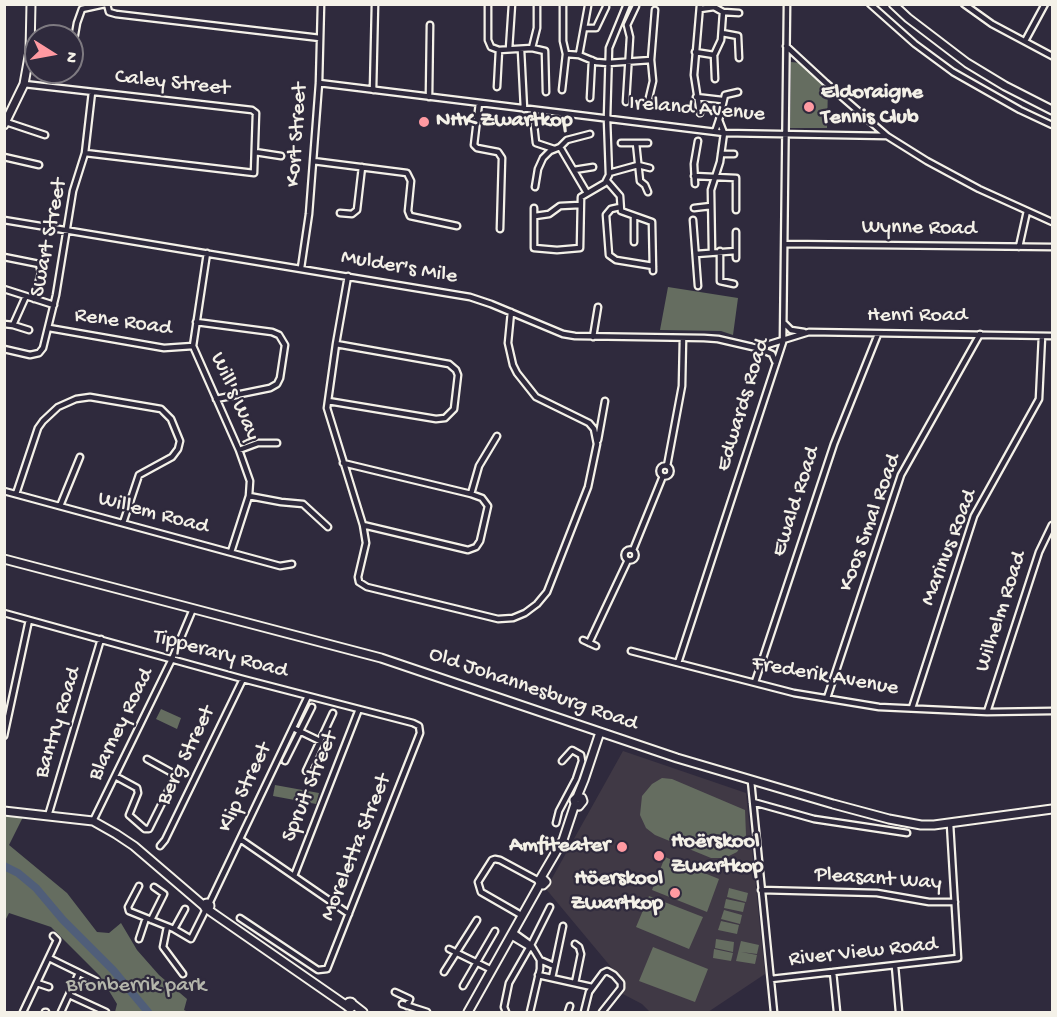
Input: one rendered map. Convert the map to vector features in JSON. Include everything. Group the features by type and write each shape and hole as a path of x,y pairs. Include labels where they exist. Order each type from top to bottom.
{"main road":[{"path":"31,4 31,24"},
{"path":"893,4 916,25 967,63 1005,86 1053,110"},
{"path":"5,123 24,84"},
{"name":"Old Johannesburg Road","path":"4,559 381,658 751,781 889,819 921,825 950,824 1053,808"},
{"path":"577,724 593,735 593,753"},
{"path":"577,801 602,732"},
{"path":"468,1012 542,882 563,840 602,732"},
{"path":"4,811 93,821 117,834 206,907 352,1007 363,1012"},
{"path":"513,933 521,915 542,882"}],"street":[{"path":"77,24 82,9 106,4 110,12 116,14 320,38"},
{"name":"Kort Street","path":"301,268 309,214 319,83 321,4"},
{"path":"373,90 375,4"},
{"path":"509,50 512,4"},
{"path":"532,48 537,28 537,4"},
{"path":"534,208 535,249 578,249 581,244 581,197 607,181 609,173 608,63 611,43 627,4"},
{"name":"Edwards Road","path":"678,663 783,342 787,4"},
{"path":"870,4 915,44 954,72 1020,110 1053,124"},
{"path":"964,4 992,24 1053,56"},
{"path":"1025,41 1045,4"},
{"path":"488,6 488,43 499,50 532,48 546,52 546,92"},
{"path":"562,90 566,54 563,45 563,6"},
{"path":"579,55 588,6"},
{"path":"626,102 630,38 627,25 636,6"},
{"path":"584,28 596,28 606,7"},
{"path":"699,113 694,75 700,7 714,7 723,12 739,13"},
{"path":"648,102 653,81 651,60 655,10"},
{"path":"715,79 714,55 720,43 723,12"},
{"path":"429,97 430,25"},
{"path":"722,33 738,36 740,58"},
{"path":"786,46 887,136 979,189 1053,222"},
{"path":"497,87 499,50"},
{"path":"521,50 524,109"},
{"path":"695,52 714,55"},
{"path":"566,54 608,63 651,60"},
{"path":"590,98 592,60"},
{"name":"Ireland Avenue","path":"319,83 724,133 887,136"},
{"name":"Caley Street","path":"24,84 253,110 256,116 255,172 85,153"},
{"name":"Swart Street","path":"4,349 30,355 39,353 43,348 54,305 73,191 85,153 92,92"},
{"path":"715,132 726,93 738,92"},
{"path":"696,97 723,100"},
{"path":"479,104 474,145 498,152 502,158 500,229"},
{"path":"712,252 711,190 724,133 719,120"},
{"path":"5,123 45,135"},
{"path":"534,126 536,143 557,148 574,170 587,193"},
{"path":"535,187 543,158 568,139 590,134"},
{"path":"695,184 694,164 698,141"},
{"path":"636,142 640,181 648,192"},
{"path":"621,143 648,142"},
{"path":"255,152 280,156"},
{"path":"721,154 734,154"},
{"path":"4,157 39,165"},
{"path":"312,161 408,174 411,181 408,211 410,216 457,226"},
{"path":"609,173 638,165 650,168"},
{"path":"340,213 352,214 357,210 362,167"},
{"path":"574,170 593,167"},
{"path":"694,176 736,178 736,210"},
{"path":"607,181 620,195 622,212 653,223 653,268 615,260 609,255 606,215 610,209 620,207"},
{"path":"535,216 549,214 561,206 580,205"},
{"path":"694,208 711,206"},
{"path":"1019,247 1027,211"},
{"path":"634,216 634,242"},
{"name":"Mulder's Mile","path":"4,220 470,297 563,334 592,337 718,339 758,348 783,342"},
{"path":"693,220 698,286"},
{"path":"736,232 736,258"},
{"name":"Wynne Road","path":"785,244 1053,247"},
{"path":"696,254 735,251"},
{"path":"720,252 720,282 734,284"},
{"name":"Will's Way","path":"207,254 193,346 239,450 251,486 231,552"},
{"path":"4,257 39,264 41,273 34,299"},
{"path":"348,276 336,344 328,416 363,525 366,543 358,576 362,585 498,619 519,616 537,604 547,592 588,487 605,401"},
{"path":"4,289 54,305"},
{"path":"14,325 26,296"},
{"path":"592,337 598,307"},
{"path":"511,312 508,343 517,373 536,397 589,423 594,429 597,444"},
{"path":"196,322 272,332 279,335 285,345 277,384 270,388 216,399"},
{"path":"784,322 791,330 809,332"},
{"path":"4,324 29,330"},
{"name":"Rene Road","path":"49,328 164,348 193,346"},
{"name":"Henri Road","path":"783,342 809,332 1053,336"},
{"name":"Ewald Road","path":"755,682 834,444 878,334"},
{"name":"Koos Smal Road","path":"827,698 901,475 980,334"},
{"name":"Marinus Road","path":"912,708 974,516 1039,399 1042,336"},
{"path":"589,643 628,560 625,553 633,550 663,476 660,474 660,468 667,466 682,386 683,338"},
{"path":"328,402 436,419 445,418 454,409 458,378 456,370 451,365 336,344"},
{"path":"758,348 776,358 776,366"},
{"path":"16,494 38,428 58,407 76,399 90,397 161,409 171,419 180,441 178,449 168,460 139,475 123,523"},
{"path":"471,494 479,466 497,436"},
{"path":"239,450 258,443 277,443"},
{"path":"60,506 80,458"},
{"path":"343,463 471,494 482,498 488,510 481,538 473,549 463,550 363,525"},
{"name":"Willem Road","path":"4,491 280,566 292,564"},
{"path":"249,496 302,503 328,526"},
{"name":"Wilhelm Road","path":"987,712 1039,552 1053,525"},
{"name":"Blarney Road","path":"93,821 172,659 193,609"},
{"name":"Tipperary Road","path":"4,613 416,724 420,728 420,733"},
{"path":"4,736 28,620"},
{"name":"Bantry Road","path":"48,816 101,639"},
{"path":"583,640 596,646"},
{"name":"Frederik Avenue","path":"631,651 794,693 879,707 987,712 1053,711"},
{"name":"Berg Street","path":"160,846 165,840 243,679"},
{"name":"Klip Street","path":"174,929 191,939 308,696"},
{"path":"285,761 312,707"},
{"name":"Spruit Street","path":"294,876 359,709"},
{"path":"306,771 333,713"},
{"path":"293,728 320,741"},
{"name":"Moreletta Street","path":"240,918 321,971 327,969 420,733"},
{"path":"556,823 566,796 576,779 582,757 578,752 572,750 562,761"},
{"path":"115,776 138,789 129,815 145,829 149,829 176,775 147,759"},
{"path":"751,781 774,1012"},
{"path":"566,796 577,801"},
{"path":"753,802 814,819 907,833"},
{"path":"950,824 956,902"},
{"path":"240,839 349,914"},
{"path":"521,915 480,892 478,882 492,860 500,860 542,882"},
{"path":"139,886 128,909 174,929 185,909"},
{"path":"139,939 164,894 154,887"},
{"name":"Pleasant Way","path":"761,890 877,893 929,902 956,902"},
{"name":"River View Road","path":"771,979 958,958 956,902"},
{"path":"506,1012 505,996 509,983 550,907"},
{"path":"444,972 477,920"},
{"path":"552,978 563,926"},
{"path":"167,927 163,947 183,974"},
{"path":"463,986 495,931"},
{"path":"513,933 530,947 540,960 554,966"},
{"path":"18,1006 26,1008 38,984 57,940 53,936"},
{"path":"575,944 579,947 581,954 575,983"},
{"path":"449,949 492,970"},
{"path":"530,1012 540,960"},
{"path":"49,961 96,981"},
{"path":"38,966 44,969"},
{"path":"895,966 899,1012"},
{"path":"584,1012 589,992 605,971 611,972 621,983 620,992 602,1012"},
{"path":"832,972 837,1012"},
{"path":"61,1012 79,973"},
{"path":"538,975 592,987"},
{"path":"28,987 38,984 49,987"},
{"path":"394,992 410,999 404,1005 428,1012"},
{"path":"69,995 106,1012"}],"shaded area":[{"name":"Hoërskool Zwartkop","path":"623,751 746,793 765,974 708,1012 650,1012 642,1004 621,993 626,985 546,889"}],"green space":[{"name":"Eldoraigne Tennis Club","path":"791,62 802,63 828,87 827,128 790,128"},
{"path":"668,287 738,298 733,335 721,331 660,330"},
{"path":"161,709 181,718 177,729 156,719"},
{"path":"662,778 672,779 745,810 746,835 737,852 725,858 711,858 655,835 646,828 640,815 642,796 652,784"},
{"path":"275,785 319,793 316,804 273,796"},
{"name":"Bronberrik park","path":"5,814 23,817 9,845 67,893 97,932 109,933 121,923 137,950 159,975 187,999 184,1010 188,1012 115,1012 117,1004 100,976 51,927 9,913 5,921"},
{"path":"665,857 719,879 707,912 652,890"},
{"path":"729,888 748,893 746,902 727,897"},
{"path":"649,896 703,917 689,949 636,927"},
{"path":"726,899 745,903 743,912 724,908"},
{"path":"724,910 742,915 740,924 721,919"},
{"path":"721,921 739,925 737,934 718,930"},
{"path":"716,939 734,942 733,952 715,948"},
{"path":"741,941 759,945 757,954 741,952 757,955 755,964 736,961"},
{"path":"653,947 708,969 695,1002 639,981"},
{"path":"714,949 733,953 731,961 713,958"}],"waterway":[{"path":"4,866 18,873 36,888 63,920 113,970 148,1012"}],"place":[{"name":"Eldoraigne Tennis Club","path":"809,107"},
{"name":"NHK Zwartkop","path":"424,122"},
{"name":"Amfiteater","path":"622,847"},
{"name":"Hoërskool Zwartkop","path":"659,856"},
{"name":"Höerskool Zwartkop","path":"675,893"}]}
